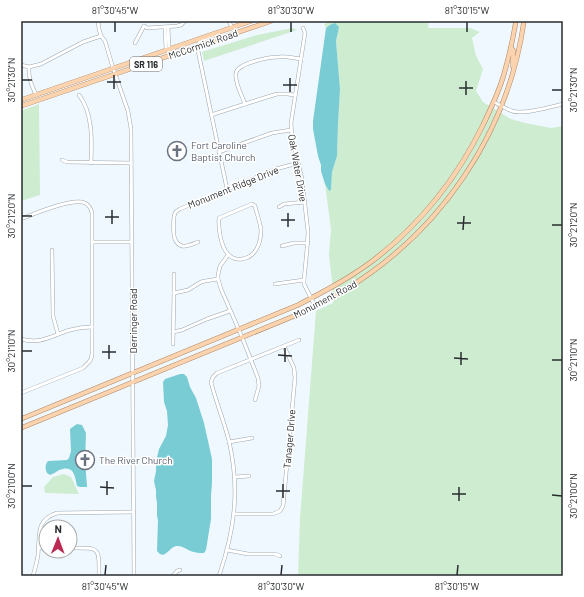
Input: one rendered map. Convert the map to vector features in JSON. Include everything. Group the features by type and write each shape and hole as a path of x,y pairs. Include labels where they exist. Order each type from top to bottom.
{"main road":[{"name":"McCormick Road","path":"21,100 252,21"},
{"name":"McCormick Road","path":"21,106 271,21"},
{"name":"Monument Road","path":"21,419 298,305 340,283 372,261 427,210 464,161 494,102 504,75 516,21"},
{"name":"Monument Road","path":"21,428 300,314 342,292 374,270 405,245 425,225 463,179 486,140 502,106 512,78 525,21"},
{"path":"511,48 513,50 514,59 512,78"}],"street":[{"name":"Derringer Road","path":"98,21 98,30 105,41 130,119 132,163 134,576"},
{"path":"142,22 147,28 180,26 185,21"},
{"path":"229,21 232,28"},
{"path":"135,43 144,26"},
{"path":"167,27 168,50"},
{"name":"Oak Water Drive","path":"303,28 305,33 291,130 302,179 308,232 304,284 315,306"},
{"path":"222,31 214,36 200,41 197,46 227,189"},
{"path":"21,65 29,67 42,64 83,42 101,36"},
{"path":"245,104 236,78 237,71 240,67 267,58 290,57 301,59"},
{"path":"29,67 29,75 36,95"},
{"path":"211,115 276,94 295,95"},
{"path":"79,95 83,100 90,126 92,140 91,162"},
{"path":"494,102 512,111 519,112 563,104"},
{"path":"219,152 272,133 291,130"},
{"path":"62,160 67,162 132,163"},
{"name":"Monument Ridge Drive","path":"198,242 185,246 180,245 175,240 174,215 176,212 276,169 298,163"},
{"path":"279,207 284,204 305,202"},
{"path":"21,219 67,203 84,203 90,207 91,210 92,242 92,354 89,362 83,368 21,393"},
{"path":"252,204 255,206 261,229 256,250 251,256 244,259 237,259 228,255 220,238 218,225 219,218 252,204"},
{"path":"92,242 132,242"},
{"path":"282,246 294,243 308,243"},
{"path":"52,250 53,316 58,334"},
{"path":"228,255 220,266 218,278 221,290 259,382 255,400"},
{"path":"173,344 174,274"},
{"path":"174,293 188,290 201,282 218,278"},
{"path":"275,284 304,280"},
{"path":"173,332 182,330 230,310"},
{"path":"21,339 35,342 41,341 71,329 92,327"},
{"path":"219,576 231,534 234,514 235,477 229,442 212,382 217,373 299,340"},
{"name":"Tanager Drive","path":"234,514 276,514 283,506 294,378 294,368 284,346"},
{"path":"229,442 252,438"},
{"path":"235,477 249,476"},
{"path":"46,519 48,516 57,513 134,512"},
{"path":"78,548 92,548 96,551 99,558 99,576"},
{"path":"227,550 248,554 275,554 280,556"},
{"path":"33,576 38,559"},
{"path":"173,576 180,570"}],"green space":[{"path":"334,21 429,21 428,28 470,28 480,32 472,38 476,56 483,69 476,91 483,102 511,119 551,128 563,126 563,576 298,576 300,519 316,311 333,303 329,255 331,229 325,184 329,191 331,190 332,172 337,156 340,89 336,41 339,27 330,25 326,28 324,24"},
{"path":"293,28 297,30 204,61 202,52 257,35"},
{"path":"39,104 40,195 21,201 21,111"},
{"path":"64,474 71,477 79,494 45,493 44,487 53,477"}],"water":[{"path":"335,23 339,27 336,41 340,89 337,156 332,172 331,190 329,191 321,171 313,129 313,121 326,28"},
{"path":"184,374 187,377 196,398 204,423 212,459 211,519 206,550 204,553 195,552 181,546 176,546 162,555 157,551 158,520 154,481 159,449 166,436 168,425 167,411 164,402 163,382 165,379"},
{"path":"77,424 82,425 86,433 85,461 87,487 77,486 71,470 59,470 50,475 47,473 46,468 48,461 67,460 69,458 71,451 70,429"}],"place":[{"name":"Fort Caroline Baptist Church","path":"177,151"},
{"name":"The River Church","path":"85,460"}]}
